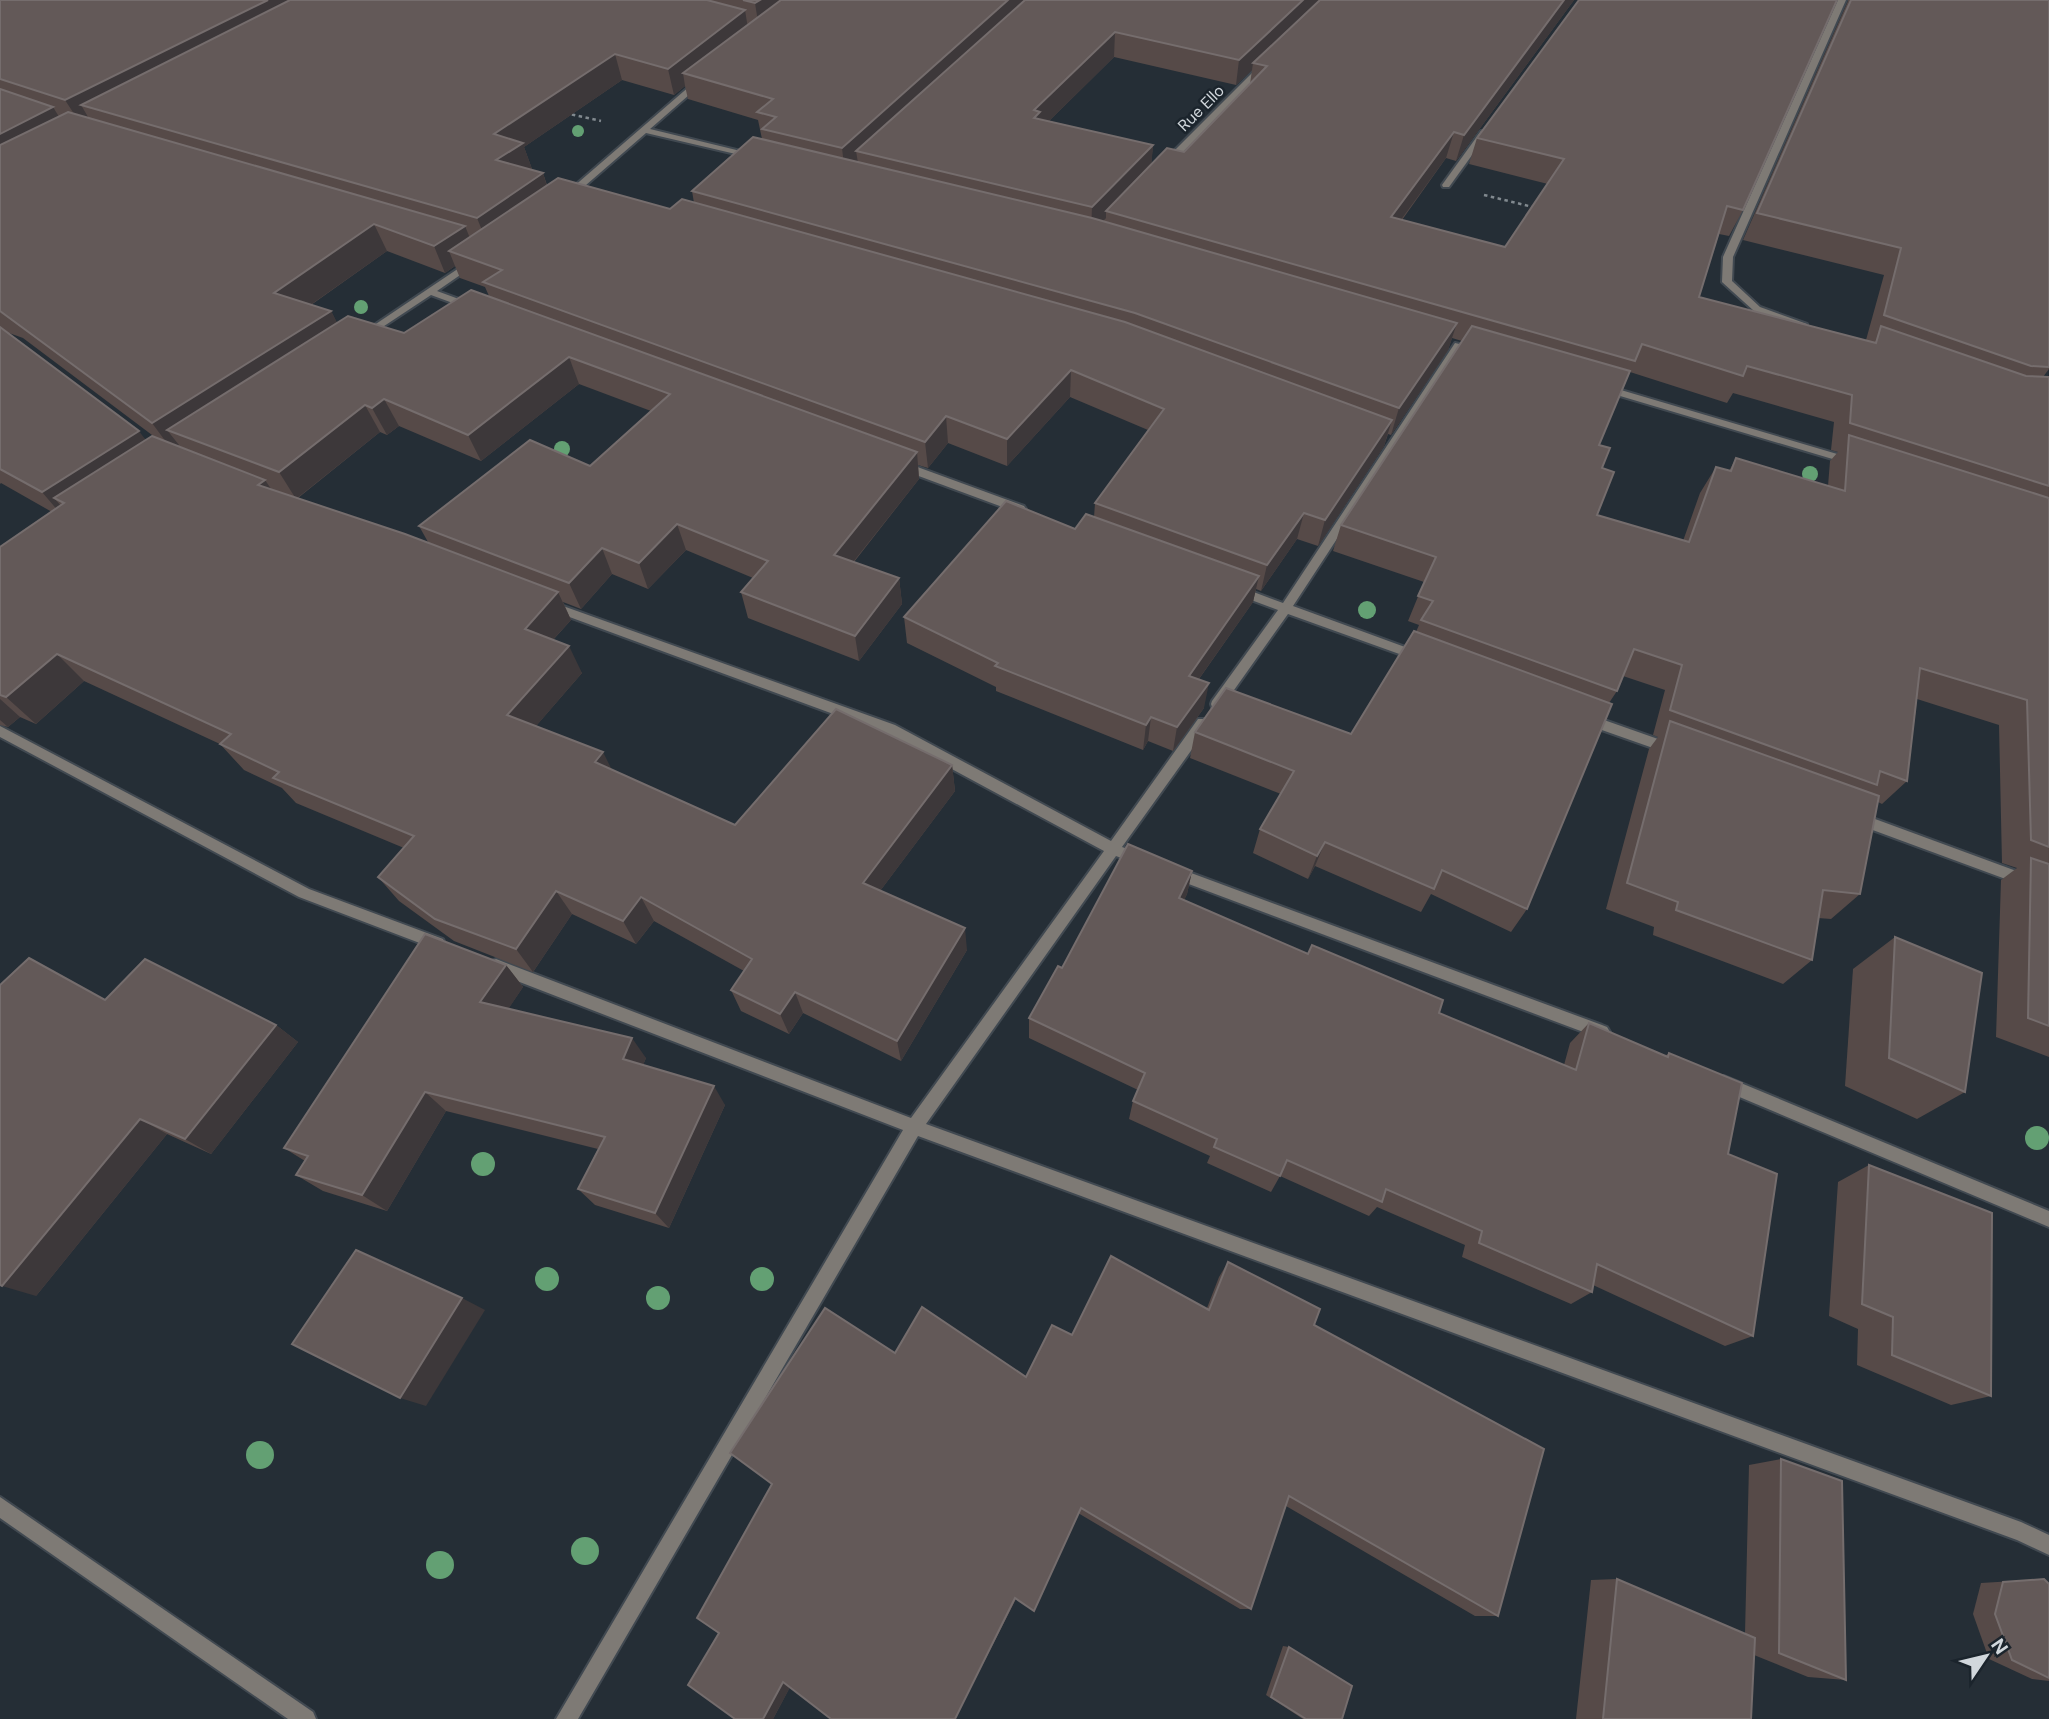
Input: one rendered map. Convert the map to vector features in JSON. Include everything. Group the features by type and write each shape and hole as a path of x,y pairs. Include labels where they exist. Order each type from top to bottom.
{"street":[{"path":"1819,331 1757,309 1727,282 1728,257 1842,0"},
{"name":"Rue Ello","path":"1160,170 1275,56"},
{"path":"556,204 579,189 706,77"},
{"path":"1446,185 1494,120"},
{"path":"643,130 772,161"},
{"path":"579,189 592,192"},
{"path":"357,340 480,257"},
{"path":"431,292 483,311"},
{"path":"566,1719 914,1126 1286,608 1388,441 1459,345"},
{"path":"1590,383 1864,466"},
{"path":"889,461 1034,514"},
{"path":"1227,586 1428,660"},
{"path":"538,600 890,729 1113,849 1621,1040"},
{"path":"1570,713 1686,755"},
{"path":"0,731 304,893 460,953"},
{"path":"1841,813 2049,889"},
{"path":"486,962 914,1126 2021,1532 2049,1545"},
{"path":"1709,1077 2049,1219"},
{"path":"0,1507 306,1719"}],"path":[{"path":"562,112 643,130"}],"building":[{"path":"0,0 268,0 65,100 0,79"},
{"path":"290,0 707,0 745,10 668,69 615,54 494,134 523,143 496,160 543,173 477,218 81,105"},
{"path":"781,0 1008,0 842,148 762,129 776,117 757,112 773,99 683,73"},
{"path":"1025,0 1303,0 1239,60 1115,32 1034,110 1040,112 1034,118 1153,145 1092,207 856,151"},
{"path":"1320,0 1564,0 1464,135 1454,132 1391,217 1505,247 1564,159 1477,138 1579,0 1837,0 1743,210 1727,206 1699,297 1876,343 1881,326 2026,376 2049,377 2049,486 1850,423 1852,395 1747,366 1743,376 1642,344 1635,361 1106,211 1167,148 1184,152 1267,66 1253,63"},
{"path":"1851,0 2049,0 2049,367 2031,366 1884,315 1901,248 1757,213"},
{"path":"0,89 53,107 0,134"},
{"path":"68,112 465,226 434,246 374,224 274,293 331,311 152,423 0,311 0,145"},
{"path":"753,137 1092,218 1457,323 1399,408 1135,313 692,191"},
{"path":"558,178 670,209 682,199 1125,322 1392,420 1325,520 1304,513 1267,565 1095,503 1164,409 1071,370 1007,439 946,416 925,442 483,282 502,270 449,251"},
{"path":"471,290 917,452 834,555 899,578 855,636 741,592 768,561 677,524 639,563 602,548 569,583 419,526 530,440 590,466 670,394 569,357 468,435 384,399 372,408 365,405 279,472 167,430 348,316 404,333"},
{"path":"1472,326 1630,371 1599,445 1610,448 1602,468 1614,472 1597,515 1689,542 1716,467 1731,471 1736,458 1845,491 1849,435 2049,498 2049,847 2031,840 2027,700 1920,668 1907,781 1880,771 1877,785 1670,710 1682,665 1634,649 1617,691 1421,620 1433,601 1418,596 1436,557 1341,525"},
{"path":"0,327 139,431 42,492 0,469"},
{"path":"152,436 265,480 258,485 405,534 558,592 525,629 569,646 507,715 603,752 595,762 735,825 836,709 952,765 863,883 965,928 897,1041 795,992 780,1014 731,990 752,959 641,897 623,921 556,891 516,949 435,919 378,877 414,836 273,778 279,772 220,744 231,734 57,654 6,697 0,695 0,547 64,503 54,498"},
{"path":"1006,501 1075,529 1086,514 1259,576 1189,676 1209,683 1177,727 1151,717 1146,725 995,666 998,663 904,617"},
{"path":"1414,631 1612,704 1527,909 1442,870 1434,889 1325,842 1317,856 1260,829 1294,771 1195,732 1226,688 1351,734"},
{"path":"1670,721 1879,796 1860,894 1823,890 1812,960 1676,910 1678,902 1627,883"},
{"path":"1128,844 1192,871 1179,898 1308,954 1312,945 1443,1000 1439,1013 1576,1070 1589,1023 1668,1057 1669,1053 1742,1083 1728,1154 1777,1174 1753,1336 1597,1264 1592,1292 1479,1243 1482,1231 1386,1189 1382,1202 1287,1160 1280,1176 1214,1147 1217,1139 1133,1101 1145,1073 1029,1018 1058,966 1062,968"},
{"path":"2031,858 2049,864 2049,1026 2028,1018"},
{"path":"425,934 506,965 480,1002 632,1038 623,1059 714,1086 655,1213 578,1189 605,1137 425,1092 362,1195 296,1175 308,1156 284,1148"},
{"path":"1895,937 1982,973 1965,1092 1889,1058"},
{"path":"29,958 105,1000 145,959 276,1025 185,1139 140,1119 2,1286 0,985"},
{"path":"1869,1165 1992,1213 1991,1396 1892,1355 1893,1317 1862,1304"},
{"path":"356,1250 462,1298 400,1398 292,1344"},
{"path":"1111,1256 1209,1310 1228,1262 1320,1309 1314,1325 1544,1449 1498,1616 1289,1496 1251,1609 1081,1508 1034,1611 1015,1598 955,1719 831,1719 783,1682 763,1719 735,1719 688,1685 719,1633 697,1618 772,1484 730,1453 825,1308 895,1353 922,1307 1026,1377 1052,1325 1072,1335"},
{"path":"1781,1459 1842,1481 1846,1680 1779,1653"},
{"path":"1617,1579 1755,1638 1751,1719 1603,1719"},
{"path":"2044,1579 2049,1584 2049,1678 2012,1660 1995,1614 2003,1582"},
{"path":"1289,1647 1352,1686 1342,1719 1306,1719 1271,1697"}]}
